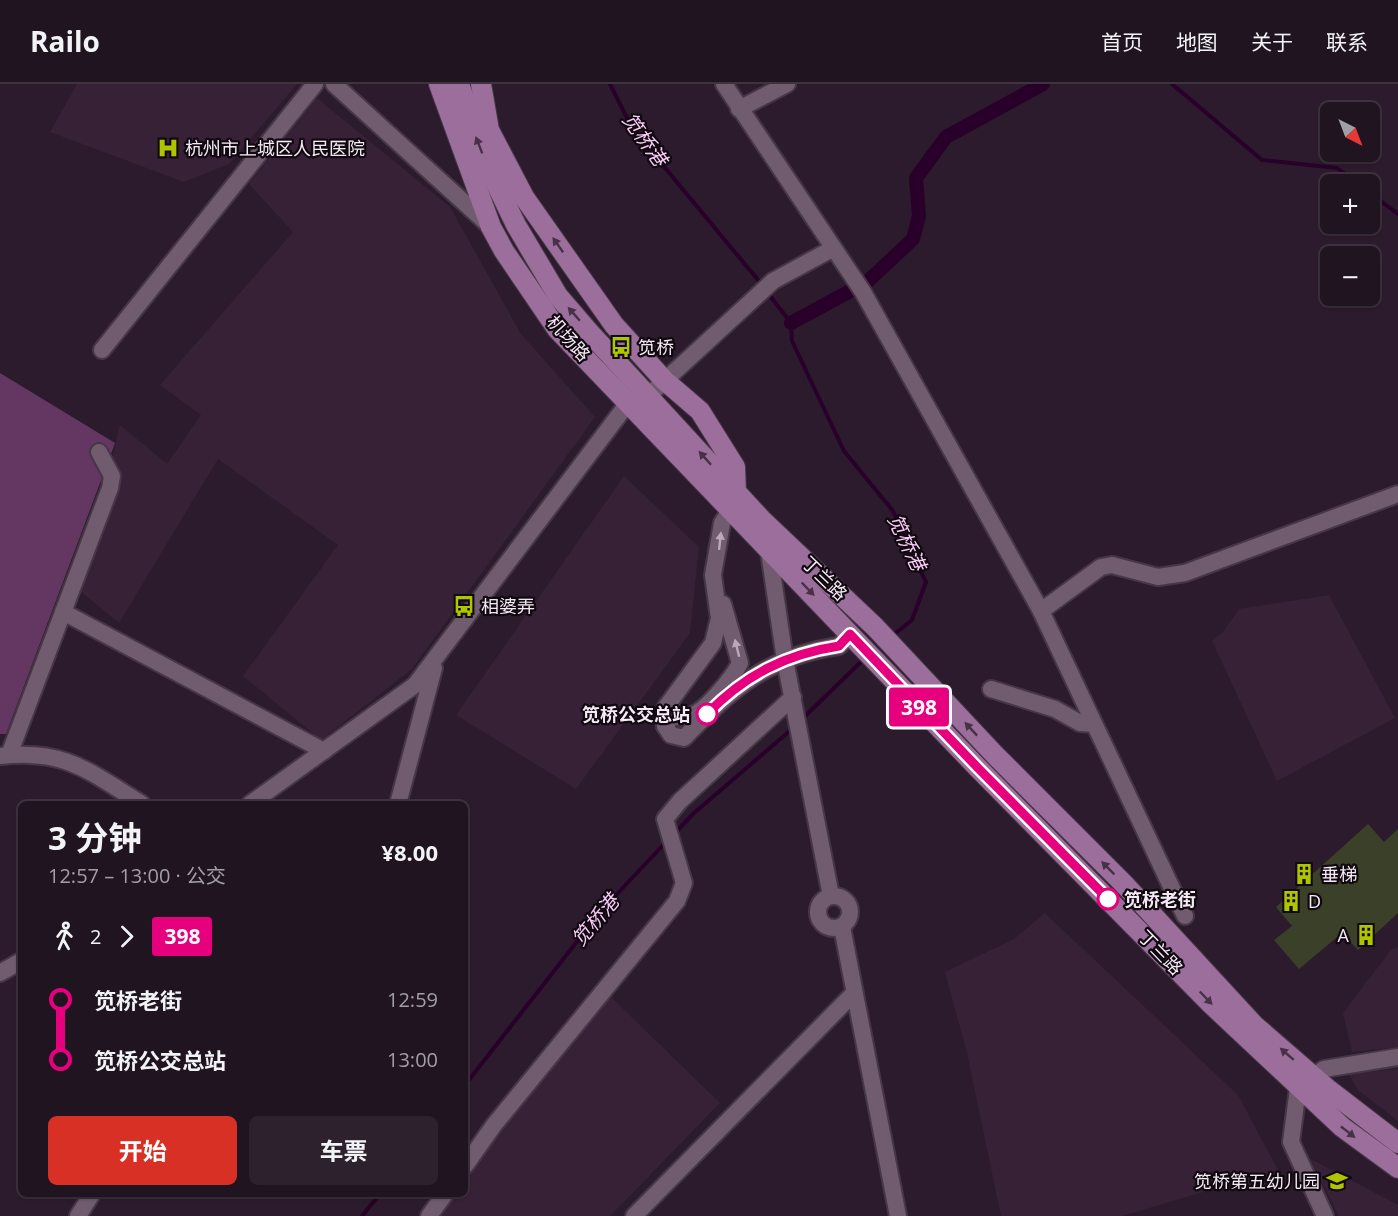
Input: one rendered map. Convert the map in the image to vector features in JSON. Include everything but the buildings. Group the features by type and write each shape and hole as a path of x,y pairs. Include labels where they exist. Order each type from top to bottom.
{"main road":[{"name":"机场路","path":"439,84 491,227 504,251 557,329 628,403 733,500 771,539"},
{"name":"机场路","path":"459,84 487,165 516,225 558,296 648,396 733,500"},
{"path":"481,84 489,130 524,197 614,324 664,380 700,411 735,467 733,500"},
{"name":"丁兰路","path":"771,539 874,627 903,656 995,755 1124,884 1254,1024 1306,1082 1342,1127 1398,1168"},
{"name":"丁兰路","path":"771,539 885,672 1060,852 1306,1082 1398,1143"}],"street":[{"path":"102,350 315,84"},
{"path":"334,84 491,227"},
{"path":"724,84 832,249 860,287 1041,611 1185,916"},
{"path":"739,109 787,84"},
{"path":"648,396 763,289 832,249"},
{"path":"254,801 416,685 592,447 628,403"},
{"path":"99,452 112,476 110,488 5,756 30,753 73,762 137,801"},
{"path":"1041,611 1101,567 1112,565 1158,577 1185,573 1398,494"},
{"path":"733,500 722,524 713,575 719,618 713,643 666,707 665,726 671,735 684,738 726,695 753,676 807,651 839,646 855,639"},
{"path":"771,539 785,660 831,896"},
{"path":"665,726 670,717 687,717 697,713 734,675 740,663 713,575"},
{"path":"63,612 324,751"},
{"path":"399,801 437,659"},
{"path":"991,689 1055,708 1080,723 1094,724"},
{"path":"468,1162 494,1125 677,901 684,883 665,819 680,801 794,702"},
{"path":"831,896 841,896 851,909 849,919 842,927 826,926 819,917 821,901 831,896"},
{"path":"842,927 898,1216"},
{"path":"0,974 18,964"},
{"path":"634,1216 854,993"},
{"path":"1325,1216 1291,1142 1306,1082 1324,1069 1398,1057"},
{"path":"78,1216 91,1197"},
{"path":"429,1216 443,1197"}],"shaded area":[{"name":"杭州市上城区人民医院","path":"77,84 297,84 229,164 184,182 50,132"},
{"path":"317,98 450,207 521,334 595,417 412,669 321,740 243,676 338,545 218,459 119,623 80,591 120,425 167,464 201,415 160,385 293,232 249,184"},
{"path":"0,373 115,443 6,734 0,734"},
{"path":"624,476 699,547 690,633 576,789 456,715"},
{"path":"1329,595 1395,718 1277,781 1212,641 1223,632 1239,609"},
{"path":"1045,913 1238,1095 1278,1170 1122,1216 1001,1216 967,1053 945,972 1014,939"},
{"path":"1398,947 1398,1047 1352,1052 1343,1013 1391,950"},
{"path":"610,996 720,1103 610,1216 440,1216 453,1197 468,1197 468,1177 501,1131"},
{"path":"1398,1069 1398,1121 1358,1090 1349,1074"},
{"name":"笕桥第五幼儿园","path":"1309,1158 1398,1205 1398,1216 1339,1216"}],"waterway":[{"name":"笕桥港","path":"610,84 632,128 763,286"},
{"path":"791,323 867,282 913,239 919,216 916,178 946,137 1043,84"},
{"path":"1172,84 1262,160 1337,168 1345,174"},
{"path":"1380,200 1398,214"},
{"name":"笕桥港","path":"767,292 791,323 792,341 844,451 893,511 926,582 912,620 892,636"},
{"name":"笕桥港","path":"802,719 865,658"},
{"name":"笕桥港","path":"675,833 694,813 792,729"},
{"name":"笕桥港","path":"468,1081 600,912 667,841"},
{"name":"笕桥港","path":"362,1216 378,1197"}],"bus line":[{"name":"398","path":"707,714 726,695 753,676 807,651 839,646 850,634 1108,899"}],"place":[{"name":"杭州市上城区人民医院","path":"168,148"},
{"name":"笕桥","path":"621,347"},
{"name":"相婆弄","path":"464,606"},
{"name":"笕桥公交总站","path":"707,714"},
{"name":"垂梯","path":"1304,874"},
{"name":"笕桥老街","path":"1108,899"},
{"name":"D","path":"1291,901"},
{"name":"A","path":"1366,935"},
{"name":"笕桥第五幼儿园","path":"1337,1181"}]}
